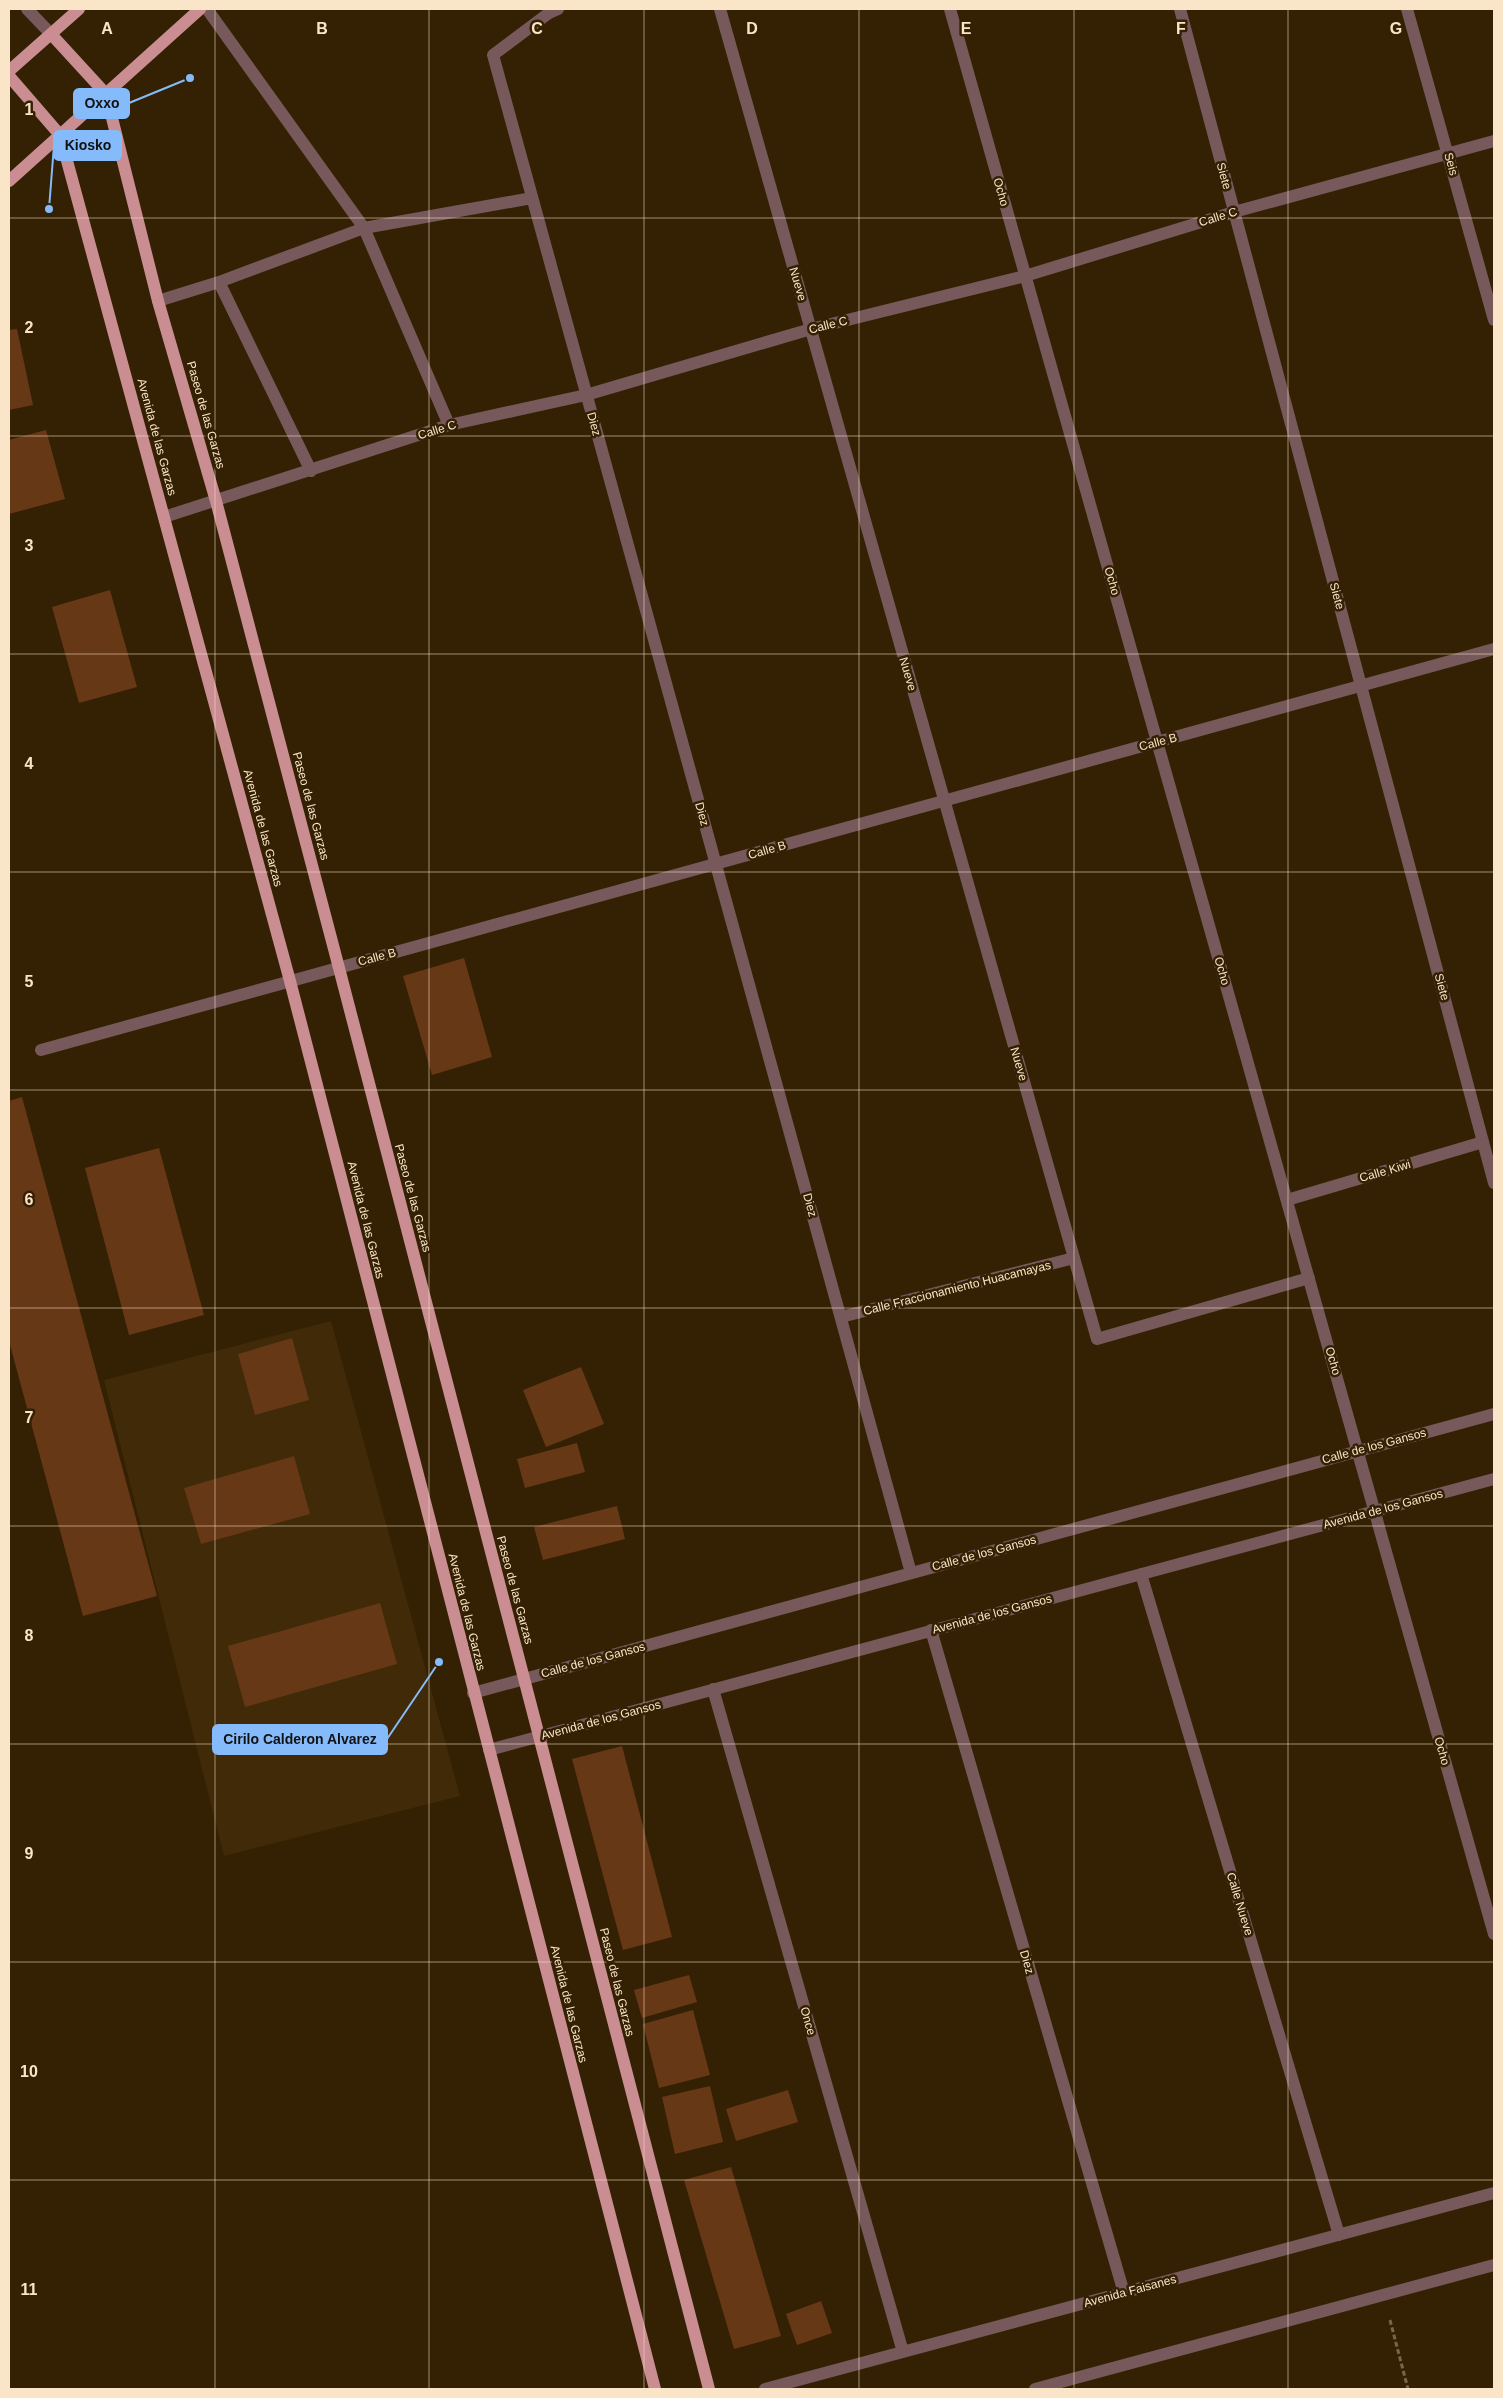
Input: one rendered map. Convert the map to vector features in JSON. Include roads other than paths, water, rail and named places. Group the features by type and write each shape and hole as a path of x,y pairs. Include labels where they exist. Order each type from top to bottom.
{"main road":[{"path":"9,71 79,9"},
{"path":"9,181 200,9"},
{"name":"Paseo de las Garzas","path":"51,34 106,94 158,301 216,502 340,968 708,2389"},
{"name":"Avenida de las Garzas","path":"9,76 60,136 290,981 473,1693 655,2389"}],"street":[{"path":"27,9 51,34"},
{"path":"207,9 364,228 449,426"},
{"name":"Diez","path":"558,9 549,13 493,55 911,1573"},
{"name":"Nueve","path":"720,9 1097,1339 1309,1278"},
{"name":"Ocho","path":"950,9 1494,1934"},
{"name":"Siete","path":"1180,9 1494,1183"},
{"name":"Seis","path":"1407,9 1494,320"},
{"name":"Calle C","path":"164,516 216,502 449,426 586,395 811,329 1025,276 1234,212 1494,141"},
{"path":"158,301 218,282 364,228 532,198"},
{"path":"218,282 312,471"},
{"name":"Calle B","path":"41,1050 1494,649"},
{"name":"Calle Kiwi","path":"1287,1200 1483,1142"},
{"name":"Calle Fraccionamiento Huacamayas","path":"841,1317 1074,1258"},
{"name":"Calle de los Gansos","path":"473,1693 1494,1414"},
{"name":"Avenida de los Gansos","path":"489,1750 1494,1479"},
{"name":"Calle Nueve","path":"1141,1574 1339,2235"},
{"name":"Diez","path":"931,1630 1124,2293"},
{"name":"Once","path":"713,1689 903,2352"},
{"name":"Avenida Faisanes","path":"765,2389 1494,2193"},
{"path":"1035,2389 1494,2265"}],"place":[{"name":"Oxxo","path":"190,78"},
{"name":"Kiosko","path":"49,209"},
{"name":"Cirilo Calderon Alvarez","path":"439,1662"}]}
